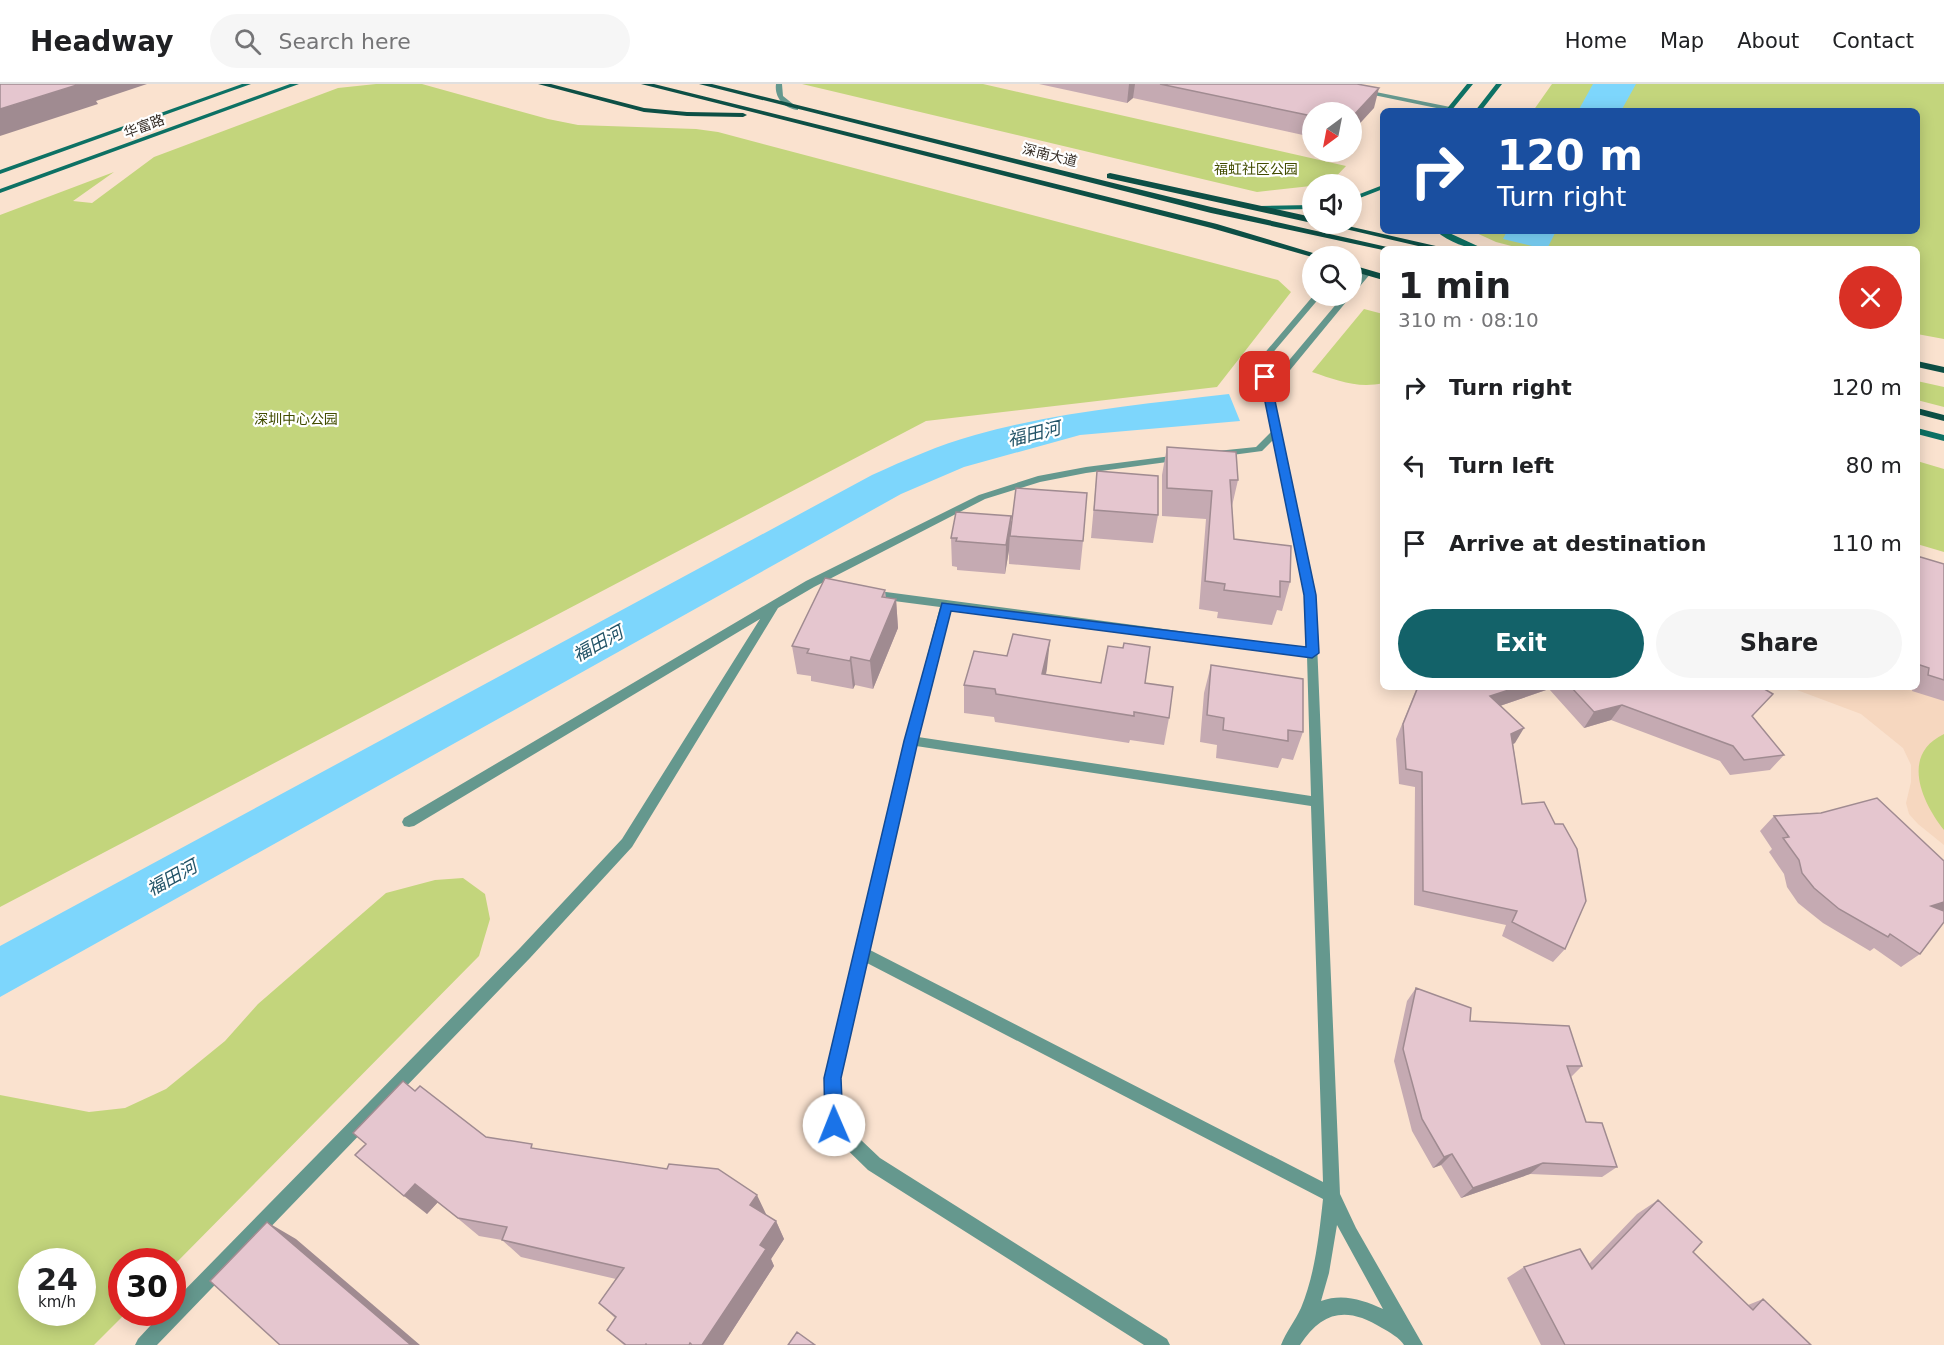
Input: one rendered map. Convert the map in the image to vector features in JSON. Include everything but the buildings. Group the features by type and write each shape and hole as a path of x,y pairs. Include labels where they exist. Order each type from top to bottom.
{"main road":[{"name":"华富路","path":"0,171 248,84"},
{"name":"华富路","path":"0,191 296,84"},
{"path":"542,84 627,106 665,113 782,118"},
{"name":"深南大道","path":"645,84 1203,223 1302,251"},
{"name":"深南大道","path":"703,84 796,109 1211,210 1380,247"},
{"path":"1451,108 1470,84"},
{"path":"1480,108 1499,84"},
{"path":"1028,165 1101,174 1302,218"},
{"path":"1362,195 1380,188"},
{"path":"1260,208 1302,207"},
{"path":"1362,231 1430,246"},
{"path":"1445,234 1472,246"},
{"path":"1362,271 1380,276"},
{"path":"1920,365 1944,370"},
{"path":"1920,412 1944,418"},
{"path":"1920,432 1944,438"}],"street":[{"path":"779,84 778,92 781,99 796,109"},
{"path":"1358,91 1439,108"},
{"path":"1362,279 1367,273"},
{"path":"1293,1343 1312,1302 1320,1273 1332,1195 1310,595 1262,363 1309,306"},
{"path":"1268,391 1339,306"},
{"path":"408,822 810,585 982,497 1038,479 1086,470 1259,448 1277,430"},
{"path":"810,585 833,588"},
{"path":"855,592 946,606 1312,653"},
{"path":"946,606 911,741 833,1078 834,1125 874,1164 1161,1345"},
{"path":"144,1345 525,953 627,843 773,607"},
{"path":"911,741 1319,802"},
{"path":"861,953 1332,1195 1350,1234 1413,1345"},
{"path":"1293,1343 1307,1320 1324,1309 1344,1305 1367,1309 1388,1320 1413,1345"}],"shaded area":[{"path":"1944,584 1944,845 1909,814 1906,803 1911,782 1911,765 1903,748 1861,714 1797,690 1920,690 1920,676"}],"green space":[{"name":"深圳中心公园","path":"376,84 422,84 548,119 578,125 696,129 718,132 1278,280 1291,292 1217,387 926,421 0,907 0,215 114,172 73,201 92,203 154,157 338,88"},
{"name":"福虹社区公园","path":"802,84 983,84 1302,156 1302,162 1328,162 1346,166 1338,174 1302,174 1302,187 1257,192"},
{"path":"1552,84 1944,84 1944,339 1920,335 1920,246 1511,246 1479,234 1920,234 1920,108 1535,108"},
{"path":"1364,309 1380,313 1380,384 1365,385 1338,381 1312,372"},
{"path":"1920,382 1944,387 1944,407 1920,401"},
{"path":"1920,462 1944,469 1944,552 1920,545"},
{"path":"1944,734 1944,830 1923,793 1919,779 1919,766 1922,754 1930,743"},
{"path":"463,878 485,894 490,919 479,956 186,1253 186,1248 108,1248 108,1326 113,1326 94,1345 0,1345 0,1095 89,1112 125,1108 166,1089 225,1041 258,1004 386,893 435,880"}],"water":[{"path":"1593,84 1636,84 1623,108 1580,108"},
{"path":"1506,234 1554,234 1548,246 1532,246 1503,239"},
{"name":"福田河","path":"1229,394 1240,421 1080,435 964,467 901,494 0,997 0,946 872,475 948,443 1006,427 1101,410"}],"route":[{"path":"834,1125 833,1078 911,741 946,606 1312,653 1310,595 1265,377"}]}
